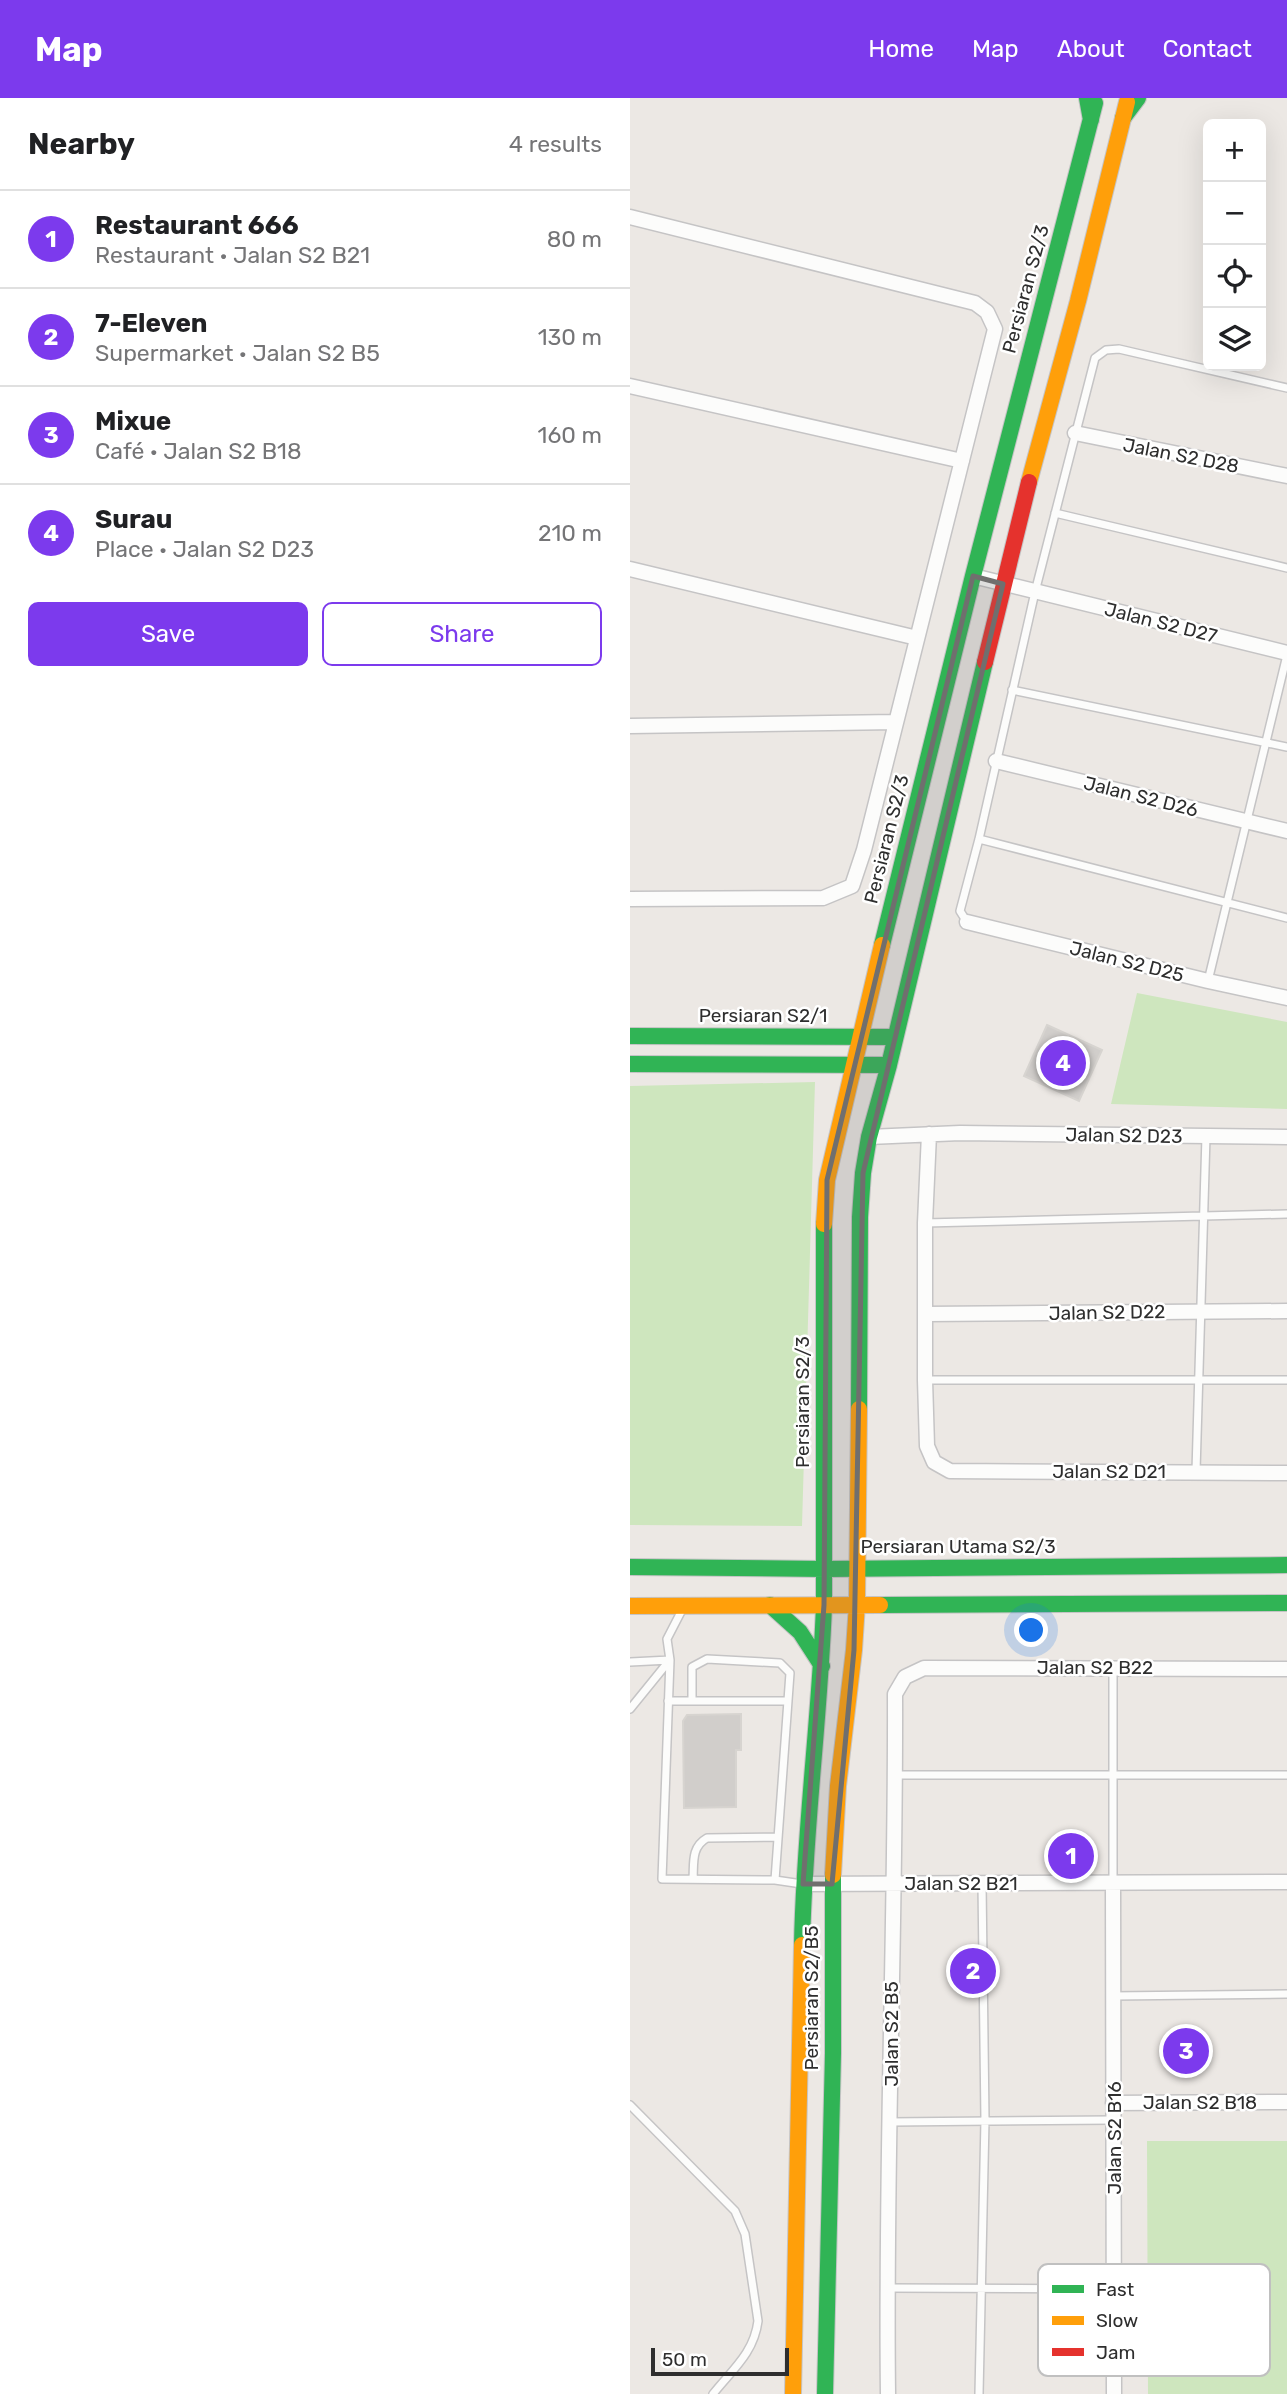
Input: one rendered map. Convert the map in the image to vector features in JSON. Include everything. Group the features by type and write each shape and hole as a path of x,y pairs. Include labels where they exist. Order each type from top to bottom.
{"main road":[{"path":"1087,98 1091,120"},
{"name":"Persiaran S2/3","path":"824,1605 824,1217 827,1180 859,1036 973,576 1096,98"},
{"name":"Persiaran S2/B5","path":"825,2394 833,2053 832,1884 838,1786 857,1604 859,1262 863,1173 869,1137 1003,583 1078,301 1128,98"},
{"path":"1123,118 1138,98"},
{"name":"Persiaran S2/1","path":"630,1036 895,1037"},
{"path":"630,1064 888,1065"},
{"name":"Persiaran Utama S2/3","path":"630,1567 825,1569 1287,1565"},
{"path":"854,1650 874,1618 899,1603"},
{"path":"630,1606 1287,1603"},
{"path":"770,1605 800,1632 822,1666"},
{"name":"Persiaran S2/B5","path":"793,2394 803,1884 822,1666 824,1605"}],"street":[{"path":"630,217 975,303 987,312 995,329 864,850 852,886 822,898 630,899"},
{"path":"630,386 962,461"},
{"name":"Jalan S2 D28","path":"1075,433 1287,476"},
{"path":"630,569 917,638"},
{"name":"Jalan S2 D27","path":"973,576 1287,654"},
{"path":"630,726 896,722"},
{"name":"Jalan S2 D26","path":"996,761 1287,831"},
{"name":"Jalan S2 D25","path":"967,922 1287,998"},
{"name":"Jalan S2 D23","path":"869,1137 960,1132 1287,1137"},
{"path":"925,1380 925,1223 929,1134"},
{"name":"Jalan S2 D22","path":"926,1314 1287,1311"},
{"name":"Jalan S2 D21","path":"925,1380 928,1446 934,1462 950,1471 1287,1473"},
{"name":"Jalan S2 B22","path":"905,1677 924,1668 1287,1669"},
{"name":"Jalan S2 B5","path":"888,2394 886,2288 891,2122 895,1694 905,1677"},
{"name":"Jalan S2 B21","path":"803,1884 1287,1882"},
{"name":"Jalan S2 B16","path":"1113,1883 1114,2264"},
{"name":"Jalan S2 B18","path":"1114,2103 1287,2102"},
{"name":"Jalan S2 B16","path":"1114,2376 1114,2394"}],"lane":[{"path":"967,922 960,911 1035,592 1095,358 1106,350 1119,349 1287,388"},
{"path":"1055,513 1287,568"},
{"path":"1208,981 1287,654"},
{"path":"1012,690 1287,747"},
{"path":"979,839 1287,918"},
{"path":"1196,1471 1206,1136"},
{"path":"925,1223 1287,1214"},
{"path":"925,1380 1287,1380"},
{"path":"684,1606 667,1639 670,1660 662,1879 775,1880 803,1884"},
{"path":"692,1701 692,1667 707,1659 780,1662 790,1673 775,1880"},
{"path":"630,1662 670,1660"},
{"path":"630,1709 670,1660"},
{"path":"1112,1667 1113,1883"},
{"path":"668,1701 789,1701"},
{"path":"895,1776 1287,1775"},
{"path":"693,1879 695,1850 698,1843 706,1838 777,1837"},
{"path":"979,2394 985,2120 982,1883"},
{"path":"1113,1996 1287,1994"},
{"path":"630,2105 735,2211 745,2234 758,2321 756,2335 752,2347 713,2394"},
{"path":"891,2122 1114,2120"},
{"path":"886,2288 1038,2289"}],"highlighted area":[{"path":"973,576 1003,584 863,1173 854,1650 832,1884 803,1884 824,1605 827,1180"}],"green space":[{"path":"1137,993 1287,1022 1287,1109 1111,1104"},
{"path":"815,1082 802,1526 630,1525 630,1086"},
{"path":"1147,2141 1287,2141 1287,2394 1148,2394 1148,2376 1270,2376 1270,2264 1147,2264"}],"building":[{"path":"1047,1025 1102,1050 1079,1101 1024,1076"},
{"path":"741,1714 741,1750 736,1750 736,1807 684,1808 683,1721 687,1715"}],"traffic: fast":[{"path":"1087,98 1091,120"},
{"path":"1123,118 1138,98"},
{"path":"882,945 973,576 1095,103"},
{"path":"859,1409 860,1217 869,1137 889,1065 985,662"},
{"path":"630,1036 895,1037"},
{"path":"630,1064 889,1065"},
{"path":"802,1945 824,1605 824,1224"},
{"path":"630,1567 825,1569 1287,1565"},
{"path":"880,1605 1287,1603"},
{"path":"770,1605 800,1632 822,1666"},
{"path":"825,2394 833,2053 833,1875"}],"traffic: slow":[{"path":"1029,482 1078,301 1127,102"},
{"path":"824,1224 827,1180 882,945"},
{"path":"833,1875 838,1786 857,1604 859,1409"},
{"path":"630,1606 880,1605"},
{"path":"793,2394 802,1945"}],"traffic: jam":[{"path":"985,662 1029,482"}],"place":[{"name":"Surau","path":"1063,1063"},
{"name":"Restaurant 666","path":"1071,1856"},
{"name":"7-Eleven","path":"973,1971"},
{"name":"Mixue","path":"1186,2051"}]}
